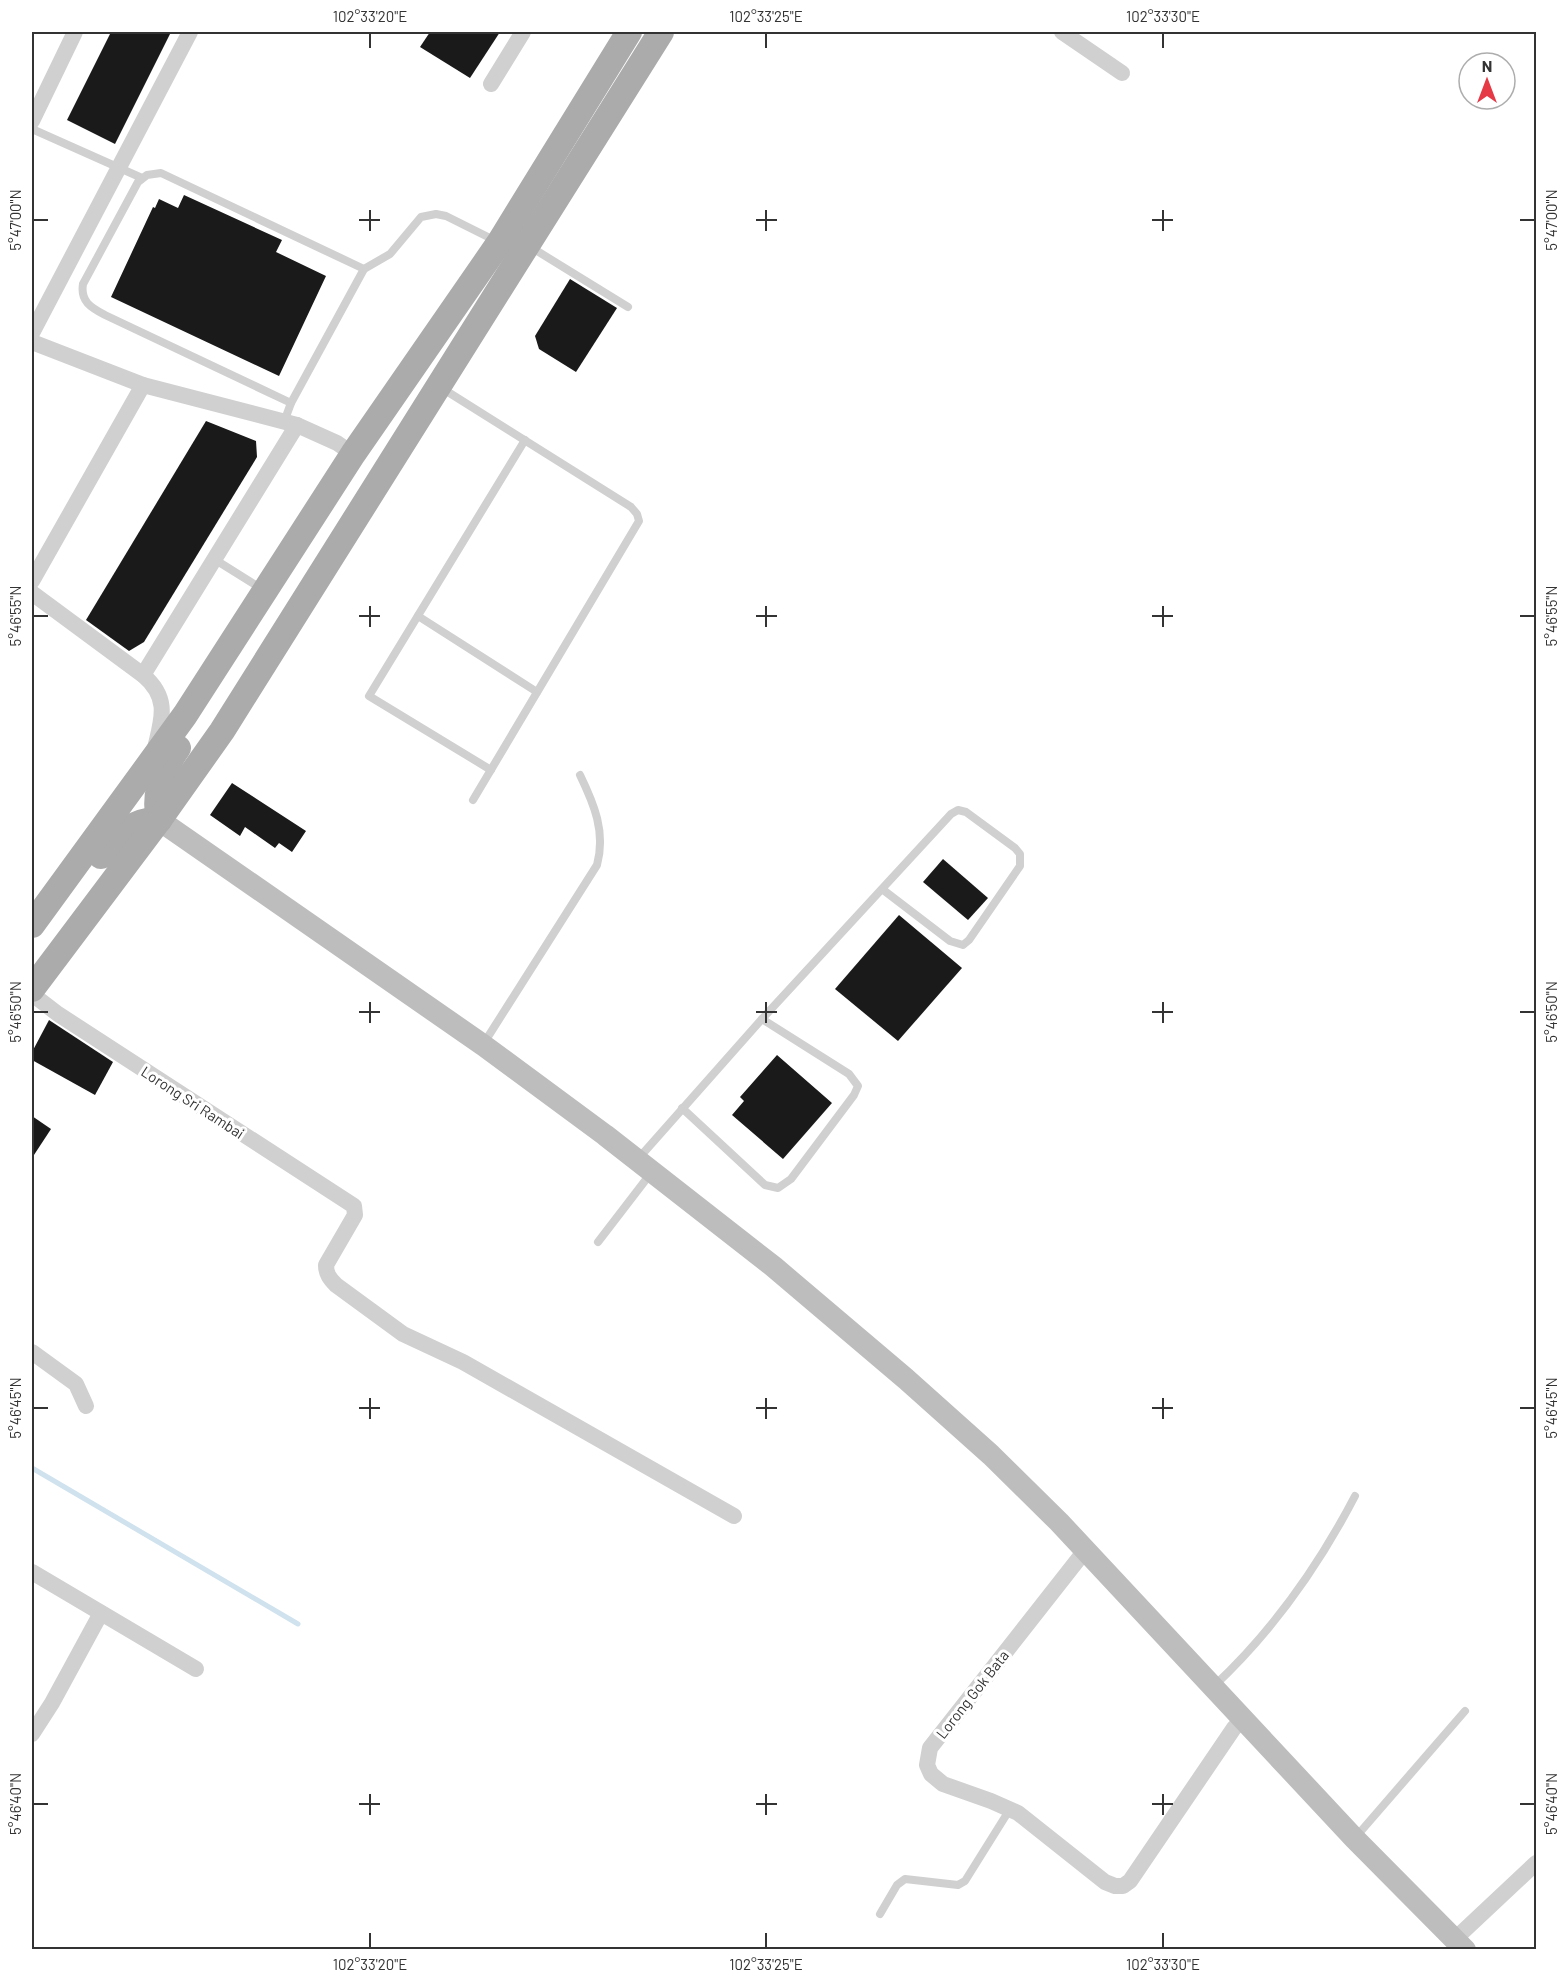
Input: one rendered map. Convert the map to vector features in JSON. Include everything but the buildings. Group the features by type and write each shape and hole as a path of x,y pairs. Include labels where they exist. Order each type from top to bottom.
{"main road":[{"path":"32,925 151,764 353,454 499,243 629,32"},
{"path":"32,989 159,820 222,731 661,32"},
{"path":"159,820 156,803 159,787 171,757 202,714 226,674 232,642"},
{"path":"32,934 50,919 122,832 135,824 159,820 483,1045 645,1165 774,1268 914,1386 991,1455 1086,1552 1354,1838 1460,1944"}],"street":[{"path":"32,121 75,32"},
{"path":"32,333 190,32"},
{"path":"491,84 523,32"},
{"path":"1062,32 1122,73"},
{"path":"32,342 143,385 291,423 337,443 353,454"},
{"path":"32,581 143,385"},
{"path":"143,675 214,559 291,423"},
{"path":"32,593 153,684 159,693 163,716 151,764"},
{"name":"Lorong Sri Rambai","path":"32,994 58,1014 355,1209 355,1215 326,1265 330,1279 336,1285 403,1334 463,1362 734,1516"},
{"path":"32,1352 76,1384 86,1406"},
{"name":"Lorong Gok Bata","path":"1086,1552 962,1706 928,1752 927,1765 931,1774 943,1784 1018,1813 1095,1876 1115,1886 1123,1886 1130,1881 1234,1728 1244,1719"},
{"path":"32,1572 196,1669"},
{"path":"32,1734 52,1703 101,1613"},
{"path":"1460,1944 1536,1863"}],"lane":[{"path":"32,129 142,178"},
{"path":"291,403 91,308 82,295 83,284 142,178 154,173 161,173 364,269"},
{"path":"291,423 291,403 364,269 390,254 421,217 428,214 446,216 499,243"},
{"path":"527,245 628,307"},
{"path":"439,387 631,507 639,521 473,800"},
{"path":"491,770 369,696 525,440"},
{"path":"214,559 265,591"},
{"path":"417,616 537,692"},
{"path":"483,1045 597,865 600,827 590,795 580,774"},
{"path":"598,1242 682,1108 762,1019 951,814 958,810 966,812 1020,854 1020,866 969,940 963,945 950,941 882,889"},
{"path":"682,1108 765,1185 778,1188 791,1179 854,1095 858,1086 849,1074 762,1019"},
{"path":"1213,1687 1256,1644 1300,1588 1355,1496"},
{"path":"1354,1838 1465,1711"},
{"path":"880,1914 897,1885 906,1879 958,1885 965,1881 1010,1809"}],"waterway":[{"path":"32,1468 298,1624"}]}
